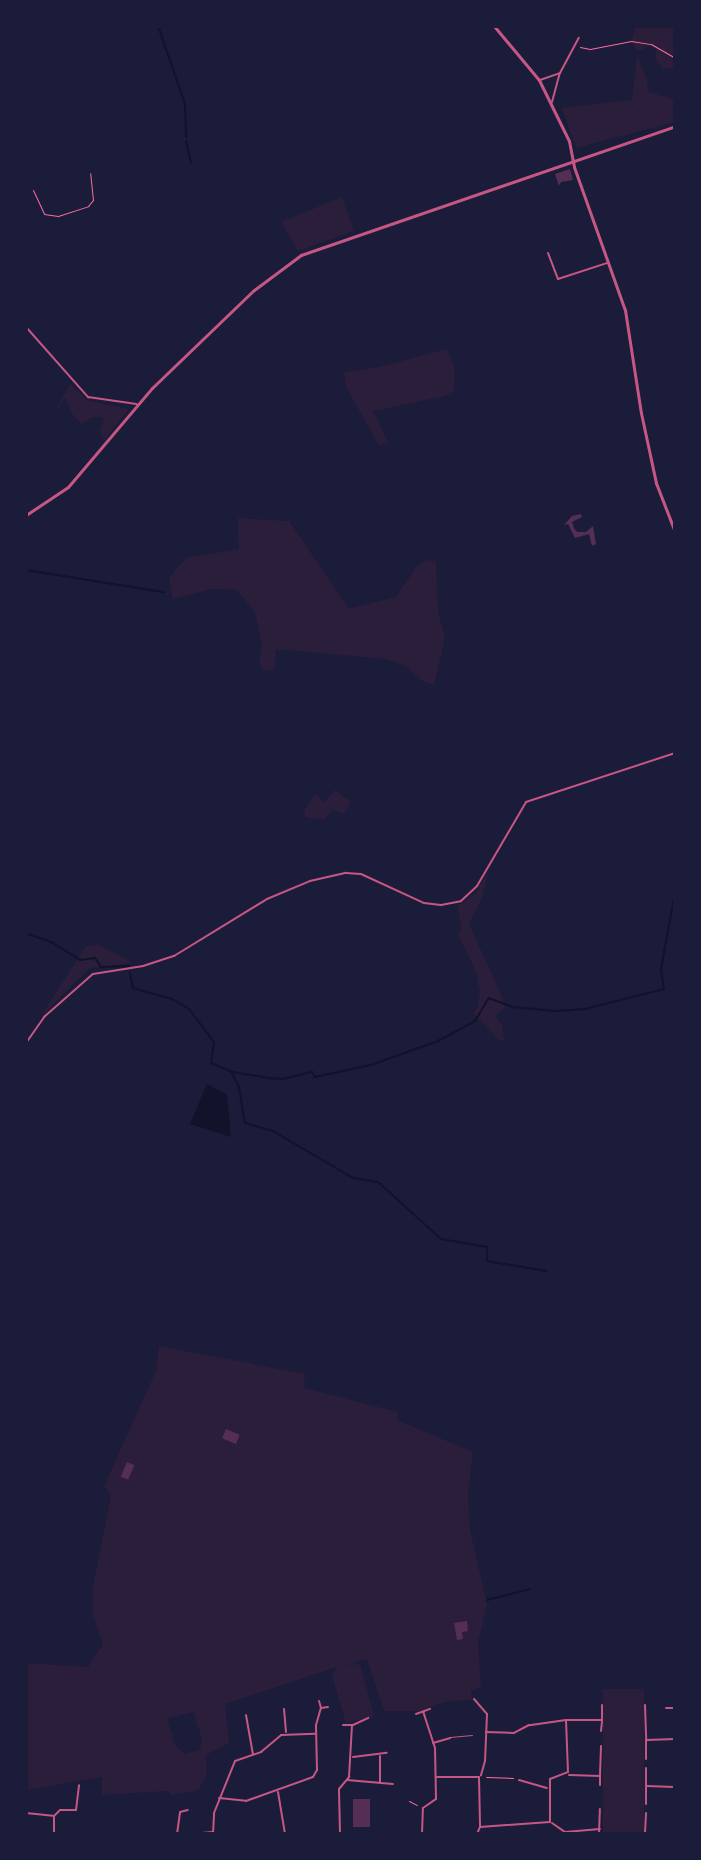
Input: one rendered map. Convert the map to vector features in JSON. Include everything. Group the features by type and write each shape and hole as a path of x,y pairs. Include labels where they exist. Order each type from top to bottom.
{"street":[{"path":"494,26 539,80 552,102 573,160 625,310 641,413 656,483 675,532"},
{"path":"552,102 560,73 579,38"},
{"path":"539,80 560,73"},
{"path":"26,515 64,490 83,473 138,404 254,290 301,255 675,126"},
{"path":"548,253 558,279 608,263"},
{"path":"26,327 88,397 138,404"},
{"path":"26,1043 44,1017 93,974 143,966 174,956 267,899 310,881 354,873 424,903 446,905 461,901 477,886 526,802 675,753"},
{"path":"474,1699 486,1711 485,1761 479,1777 480,1827 477,1834"},
{"path":"219,1798 246,1801 314,1775 321,1708 319,1701"},
{"path":"601,1731 602,1705"},
{"path":"645,1705 646,1759"},
{"path":"321,1708 328,1707"},
{"path":"666,1708 675,1708"},
{"path":"284,1709 286,1734"},
{"path":"416,1714 430,1709"},
{"path":"422,1834 423,1808 436,1802 433,1743 423,1712"},
{"path":"246,1715 254,1755"},
{"path":"343,1725 352,1725 368,1718"},
{"path":"486,1732 514,1733 529,1725 566,1720 602,1720"},
{"path":"566,1720 568,1774"},
{"path":"340,1834 339,1789 347,1780 352,1725"},
{"path":"188,1810 180,1812 178,1834 213,1833 219,1798 232,1764 254,1755 286,1734 316,1734"},
{"path":"433,1743 450,1738"},
{"path":"646,1740 675,1739"},
{"path":"600,1785 601,1746"},
{"path":"351,1757 387,1753"},
{"path":"380,1756 380,1783"},
{"path":"646,1768 646,1804"},
{"path":"550,1822 551,1777 568,1774 600,1776"},
{"path":"436,1777 479,1777"},
{"path":"347,1780 393,1784"},
{"path":"519,1780 549,1788"},
{"path":"54,1834 54,1816 60,1810 76,1810 79,1785"},
{"path":"646,1786 675,1787"},
{"path":"278,1790 285,1834"},
{"path":"599,1834 600,1809"},
{"path":"26,1813 54,1816"},
{"path":"646,1813 645,1834 675,1833"},
{"path":"480,1827 550,1822 568,1833 600,1829"}],"lane":[{"path":"450,1738 472,1735"}],"path":[{"path":"573,45 590,49 631,41 651,44 675,58"},
{"path":"33,190 44,214 58,216 88,206 93,200 90,173"},
{"path":"479,1777 519,1780"},
{"path":"409,1801 423,1808"}],"shaded area":[{"path":"636,26 675,26 675,67 664,69 656,61 656,49 650,46 638,51 631,42"},
{"path":"637,56 647,80 648,92 675,100 675,122 576,148 562,108 632,100"},
{"path":"342,197 354,231 298,251 281,222"},
{"path":"447,349 455,370 454,391 445,396 373,411 388,442 379,446 346,387 344,372 379,367"},
{"path":"70,384 87,400 129,409 105,440 100,432 104,418 92,417 82,424 74,417 65,398 54,413"},
{"path":"238,518 289,521 349,609 396,597 417,566 426,560 436,561 438,611 445,638 434,685 422,681 404,665 386,659 276,649 274,671 265,670 259,664 262,646 255,612 237,590 212,589 173,599 169,578 186,558 239,549"},
{"path":"335,790 351,802 344,814 333,810 324,820 305,817 304,811 315,794 325,802"},
{"path":"489,870 482,898 469,924 502,996 505,1008 495,1016 502,1025 504,1040 500,1041 473,1013 478,1007 480,991 476,972 458,934 462,928 457,906 475,894"},
{"path":"99,945 133,963 90,968 40,1017 86,946"},
{"path":"207,1084 227,1095 231,1137 190,1124"},
{"path":"159,1346 305,1374 304,1388 398,1412 397,1420 473,1452 468,1494 470,1529 487,1604 478,1642 481,1687 471,1691 472,1700 444,1702 421,1711 384,1711 367,1659 346,1665 360,1664 374,1716 346,1723 332,1675 337,1667 225,1704 229,1743 206,1755 207,1774 198,1790 171,1795 168,1791 102,1795 102,1777 26,1790 26,1663 88,1667 103,1644 93,1615 93,1587 111,1495 104,1486 156,1371","holes":["193,1712 202,1738 200,1750 184,1754 175,1744 167,1719"]},
{"path":"603,1689 644,1689 644,1834 603,1834"}],"building":[{"path":"570,169 573,180 561,182 559,186 555,174"},
{"path":"581,514 582,517 572,522 574,528 577,532 586,532 593,526 596,544 592,546 589,534 575,538 568,524 564,525 572,516"},
{"path":"226,1429 240,1435 236,1444 222,1438"},
{"path":"127,1462 134,1465 128,1480 121,1477"},
{"path":"467,1621 468,1631 462,1632 463,1639 457,1640 454,1623"},
{"path":"353,1799 370,1799 370,1827 353,1827"}],"waterway":[{"path":"158,26 185,104 186,137"},
{"path":"186,141 191,162"},
{"path":"26,570 164,592"},
{"path":"130,973 133,988 172,999 189,1009 214,1042 211,1063 232,1072 268,1078 283,1079 312,1072 315,1077 371,1065 438,1041 475,1021 489,998 513,1007 555,1011 585,1009 664,989 661,969 674,898 675,873"},
{"path":"26,933 53,943 80,960 95,958 101,967 129,966"},
{"path":"232,1073 239,1087 245,1123 273,1131 353,1178 378,1182 441,1239 487,1247 487,1261 546,1271"},
{"path":"487,1600 530,1589"}]}
